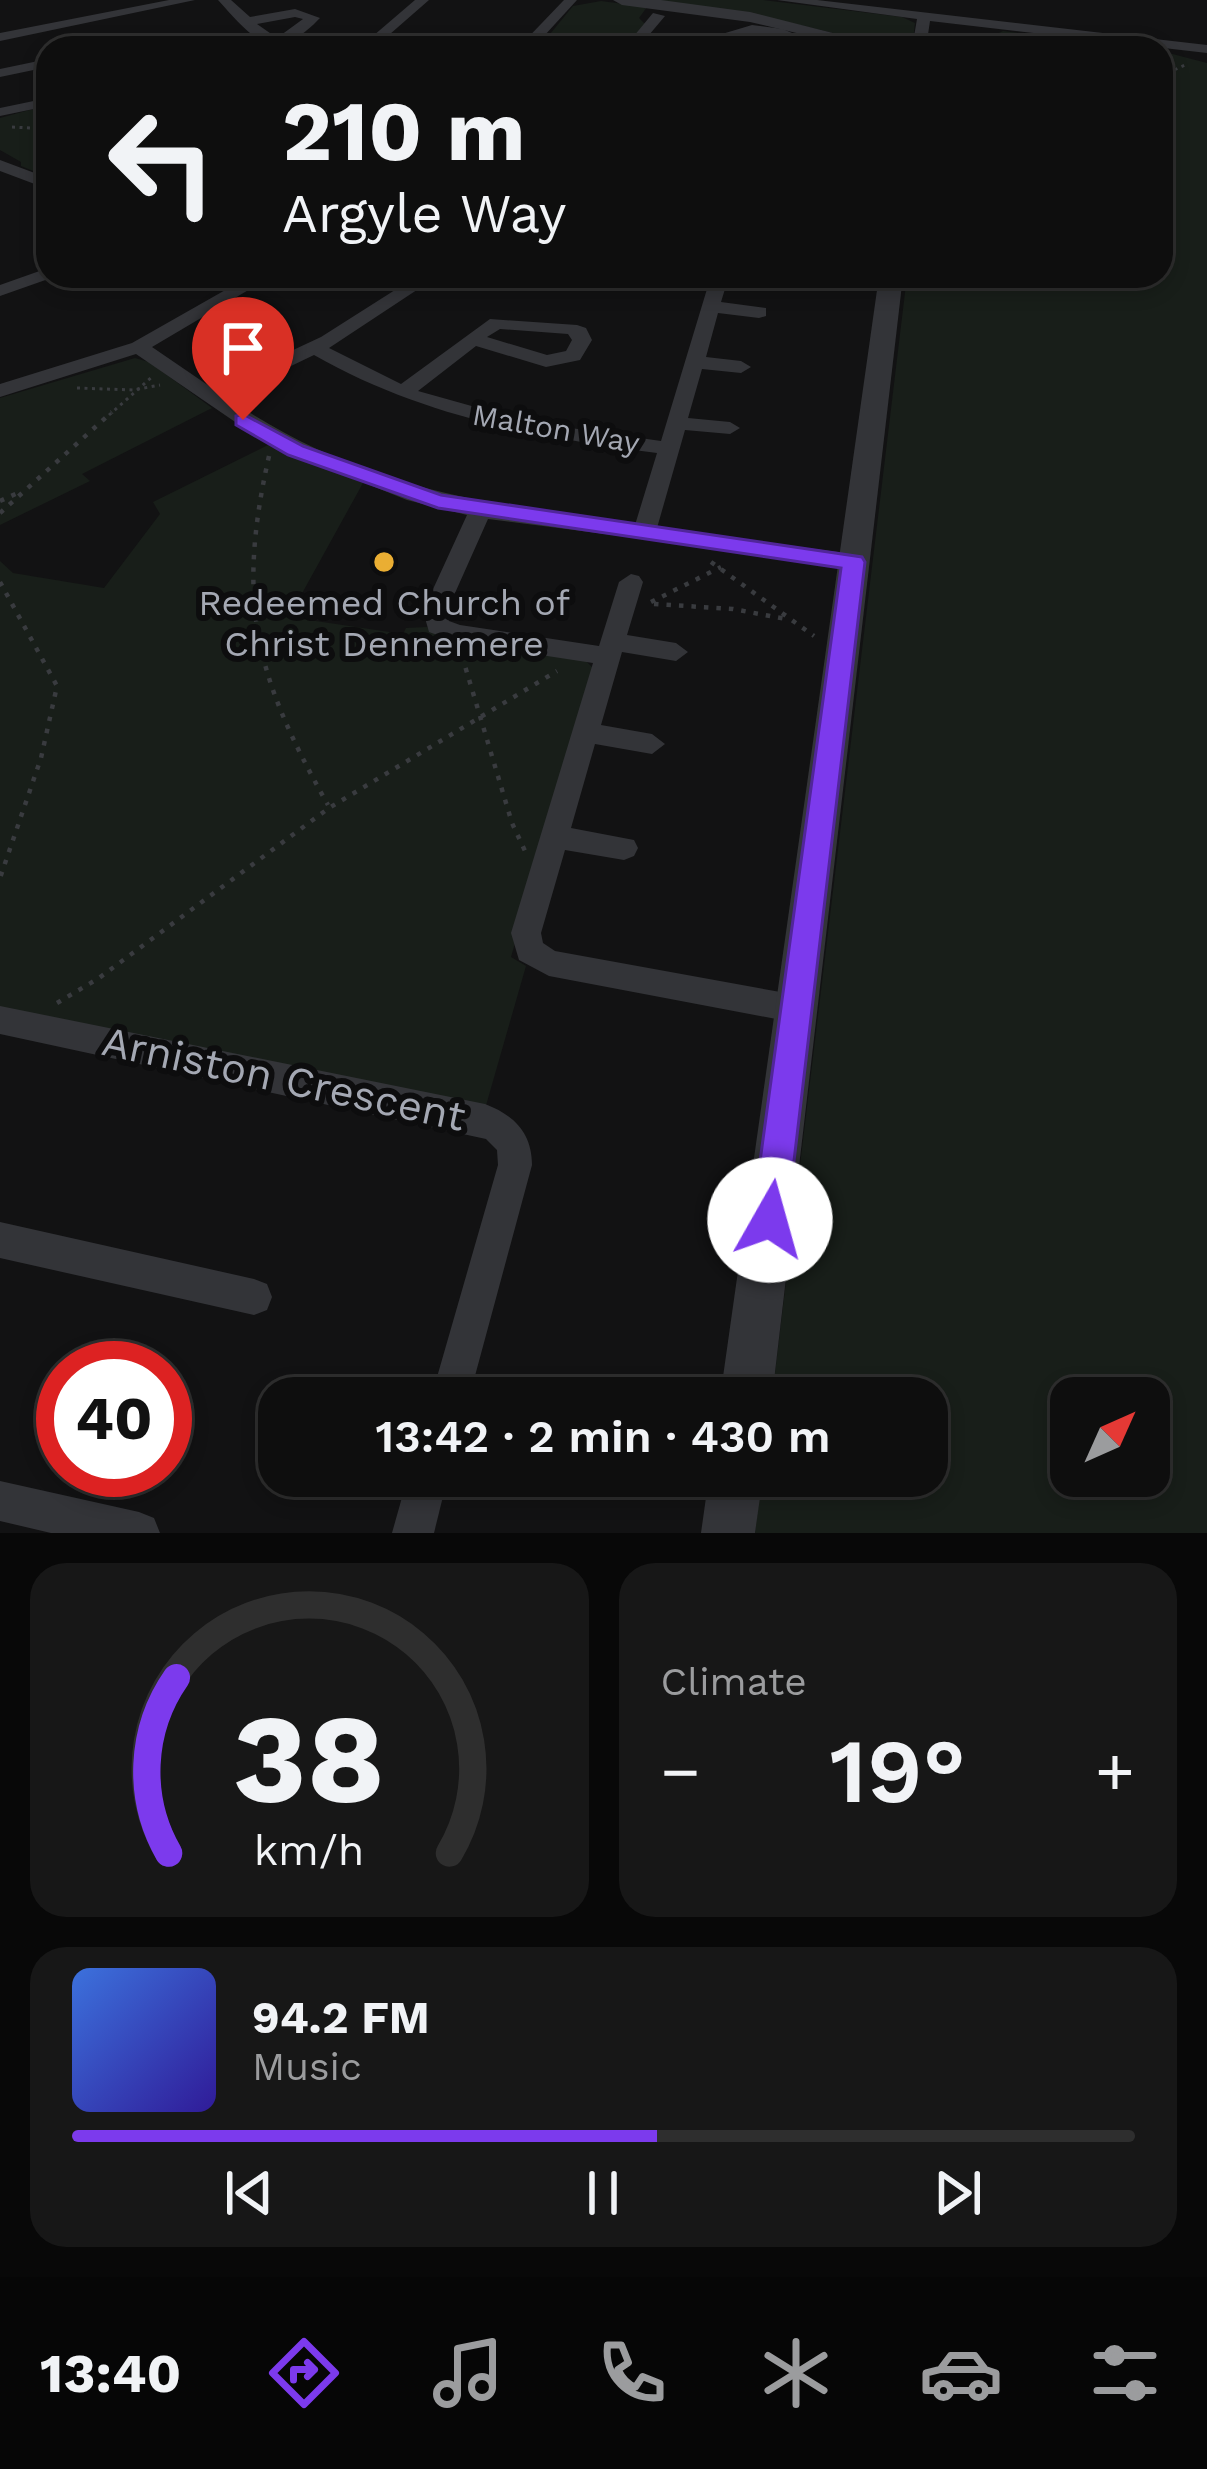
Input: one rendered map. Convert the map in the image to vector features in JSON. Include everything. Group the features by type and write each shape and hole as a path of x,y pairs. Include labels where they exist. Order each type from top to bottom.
{"street":[{"path":"0,37 189,0"},
{"path":"224,0 247,22"},
{"path":"380,36 423,0"},
{"path":"536,36 571,0"},
{"path":"622,0 766,20 833,36"},
{"path":"783,0 1019,21 1120,36"},
{"path":"641,36 658,16"},
{"path":"921,36 924,16"},
{"path":"728,36 747,27 778,36"},
{"path":"1173,44 1207,49"},
{"path":"0,73 36,66"},
{"path":"0,112 36,104"},
{"path":"0,165 36,179"},
{"path":"0,291 36,278"},
{"path":"0,391 139,346 242,288"},
{"path":"210,397 315,348 410,288"},
{"path":"644,532 716,288"},
{"path":"749,1377 889,288"},
{"path":"0,374 87,348 179,306"},
{"path":"712,307 759,312"},
{"path":"403,393 473,339 493,325 512,322 576,330 582,340 573,356 551,362 473,339"},
{"path":"139,346 273,439 398,489 480,511 854,562"},
{"name":"Malton Way","path":"315,348 367,380 508,427 667,448"},
{"path":"696,362 741,367"},
{"path":"675,423 730,428"},
{"path":"480,511 434,616 438,626 577,651 676,652"},
{"path":"634,598 610,649 554,837 526,933 530,951 542,961 797,1009"},
{"path":"586,733 652,744"},
{"path":"554,837 624,848"},
{"name":"Arniston Crescent","path":"0,1020 485,1120 500,1128 514,1148 515,1165 456,1377"},
{"path":"0,1240 254,1297"},
{"path":"412,1533 422,1497"},
{"path":"728,1533 733,1497"},
{"path":"0,1501 139,1533"}],"path":[{"path":"1173,70 1194,60"},
{"path":"0,126 36,128"},
{"path":"0,513 133,390 168,367"},
{"path":"78,388 133,390 187,380"},
{"path":"273,439 254,517 254,630 277,710 329,808"},
{"path":"0,501 29,488"},
{"path":"694,539 699,553 790,620 815,637 844,641"},
{"path":"634,598 747,556 748,547"},
{"path":"0,582 57,686 41,758 0,878"},
{"path":"634,598 790,620"},
{"path":"457,633 512,824 533,868 544,873"},
{"path":"38,1026 54,1005 99,978 329,808 572,662 577,651"}],"shaded area":[{"path":"642,0 763,0 902,17 915,23 914,36 845,36"},
{"path":"601,1 647,7 639,18 646,25 637,36 548,36 573,6"},
{"path":"1003,31 1043,36 993,36"},
{"path":"1173,54 1207,63 1207,1533 755,1533 759,1497 948,1497 948,1377 775,1377 906,288 1173,288"},
{"path":"36,108 36,172 0,150 0,118"},
{"path":"135,358 149,362 212,408 82,474 90,481 0,525 0,398"},
{"path":"268,445 363,483 289,617 403,634 406,628 427,627 432,632 584,659 594,669 511,957 526,966 485,1109 0,1010 0,561 13,573 104,588 160,514 153,502"}],"place":[{"name":"Redeemed Church of Christ Dennemere","path":"384,562"}],"route":[{"path":"243,420 296,451 347,471 480,511 854,562 770,1220"}]}
